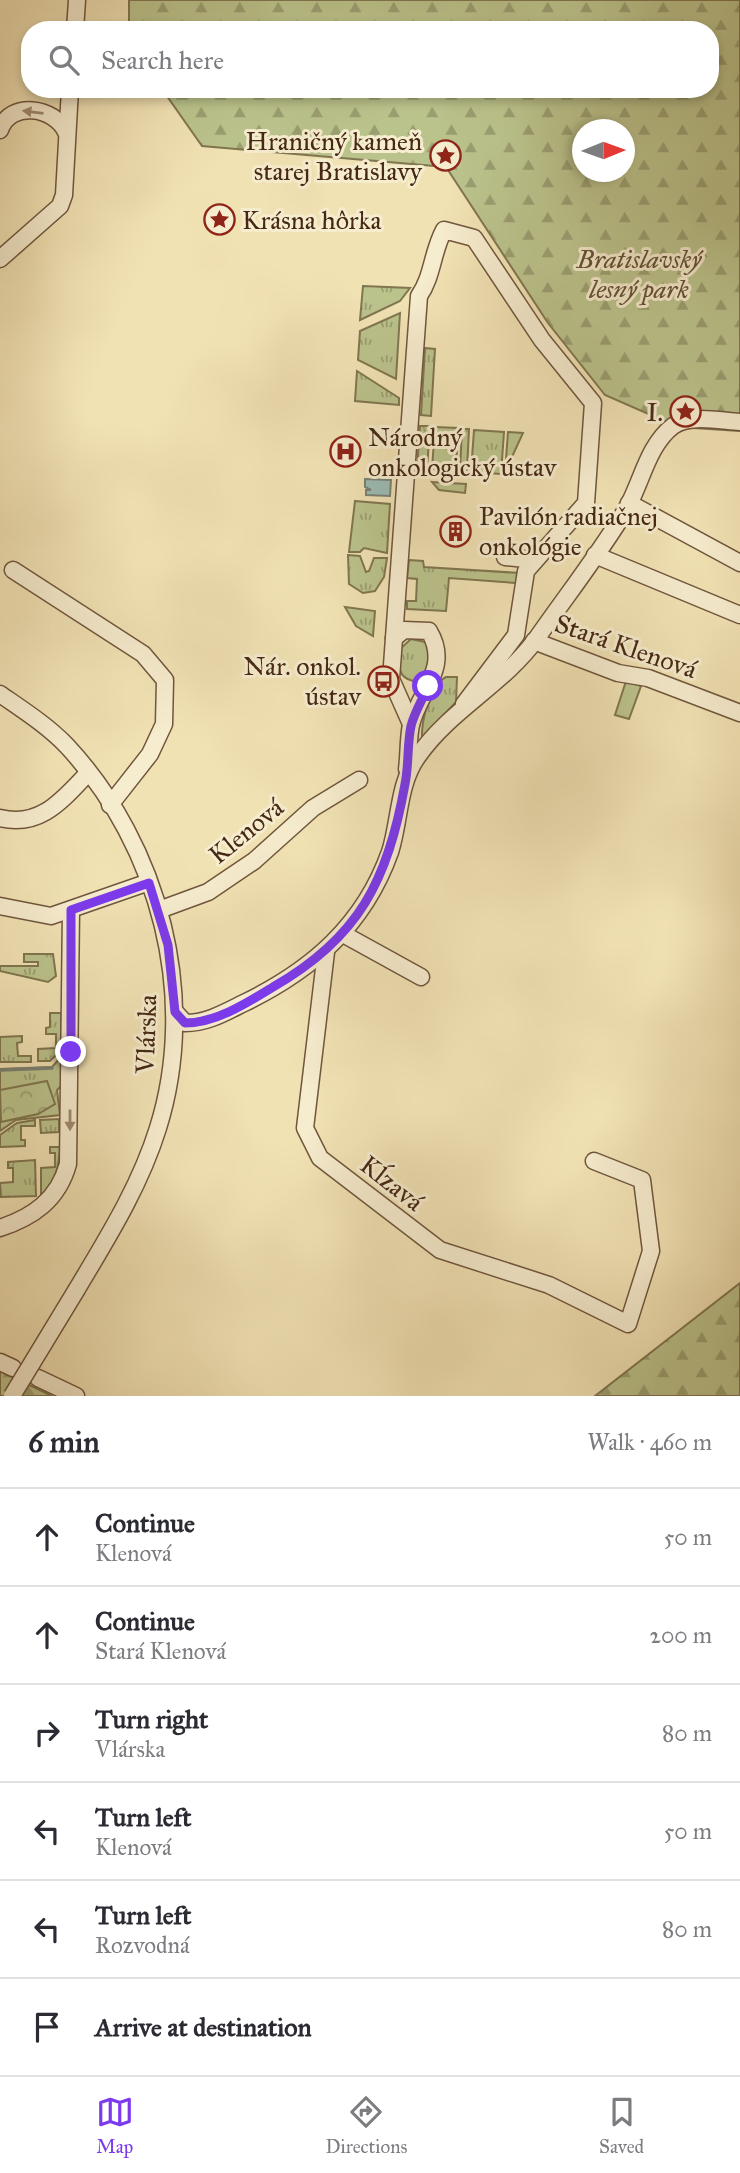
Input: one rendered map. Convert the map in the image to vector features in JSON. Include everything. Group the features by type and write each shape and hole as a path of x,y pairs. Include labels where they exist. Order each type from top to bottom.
{"street":[{"path":"76,21 77,0"},
{"path":"0,259 60,206 64,195 69,98"},
{"path":"0,130 18,110 28,110 56,118 66,132"},
{"path":"411,724 391,679 419,296 428,284 433,249 444,230 474,238 542,340 593,403 586,503 526,571 516,635 464,705"},
{"name":"Stará Klenová","path":"175,1012 185,1023 204,1022 255,998 327,952 361,909 386,862 406,779 417,757 464,705 494,687 534,642 629,503 660,437 676,423 696,420 740,422"},
{"path":"629,503 740,563"},
{"path":"595,555 740,615"},
{"path":"505,557 535,560"},
{"path":"13,569 143,654 165,680 164,724 150,754 110,804"},
{"path":"394,638 404,630 429,631 437,645 435,672 411,724 406,779"},
{"name":"Stará Klenová","path":"534,642 618,673 648,678 740,713"},
{"name":"Vlárska","path":"0,694 54,734 88,773 110,804 149,883 159,910 168,945 175,1012 168,1089 159,1127 136,1186 12,1396"},
{"path":"0,818 19,821 46,813 59,804 88,773"},
{"name":"Klenová","path":"159,910 208,892 254,861 313,808 359,780"},
{"path":"0,906 51,916 149,883"},
{"path":"0,1228 43,1207 58,1189 68,1164 71,910"},
{"path":"343,934 421,977"},
{"name":"Kĺzavá","path":"327,952 305,1128 320,1158 440,1250 549,1284 628,1324 651,1251 642,1180 594,1161"},
{"path":"38,1378 76,1396"}],"green space":[{"name":"Bratislavský lesný park","path":"129,0 740,0 740,431 678,427 605,395 548,323 446,167 202,146 168,98 719,98 719,21 129,21"},
{"path":"363,286 410,288 400,301 360,320"},
{"path":"400,313 396,379 358,360 360,331"},
{"path":"425,348 435,349 431,416 421,415"},
{"path":"357,371 399,398 399,405 355,401"},
{"path":"420,426 430,426 427,469 417,468"},
{"path":"435,427 458,428 456,470 432,469"},
{"path":"462,429 469,429 467,470 460,470"},
{"path":"474,430 504,432 501,474 471,472"},
{"path":"508,432 523,433 511,459 506,459"},
{"path":"432,482 466,484 465,493 439,490"},
{"path":"355,501 390,504 387,553 364,548 360,552 349,552"},
{"path":"348,555 360,556 366,572 369,571 374,558 387,558 384,577 375,591 363,593 349,584"},
{"path":"409,560 423,561 424,567 520,573 516,583 449,578 446,611 407,609 407,601 416,601 417,579 407,578"},
{"path":"345,607 375,611 373,636 356,626"},
{"path":"411,639 425,642 430,650 426,676 413,681 401,673 399,664 400,649"},
{"path":"446,677 457,677 456,702 422,739 423,723 431,695"},
{"path":"626,681 641,686 629,719 615,715"},
{"path":"24,954 53,954 56,976 48,982 0,971 0,966 38,966 38,962 24,962"},
{"path":"50,1013 61,1013 61,1050 50,1061 38,1061 38,1049 56,1048 56,1034 46,1034 46,1028 50,1027"},
{"path":"22,1036 22,1042 17,1043 18,1056 31,1056 31,1062 0,1062 0,1037"},
{"path":"61,1057 61,1086 57,1090 60,1115 16,1120 0,1131 0,1069 52,1067"},
{"path":"47,1081 55,1104 38,1114 1,1122 0,1090"},
{"path":"59,1119 59,1132 41,1133 40,1120"},
{"path":"35,1120 35,1126 21,1126 21,1140 25,1140 25,1146 0,1147 0,1135 17,1123"},
{"path":"50,1147 60,1147 59,1161 53,1179 41,1196 41,1168 55,1167 55,1153 50,1153"},
{"path":"35,1160 36,1196 1,1197 0,1183 13,1182 13,1168 8,1168 8,1162"},
{"path":"740,1283 740,1396 595,1396"},
{"path":"0,1371 52,1396 0,1396"}],"water":[{"path":"365,479 391,480 390,496 366,495 366,490 371,490 365,487"}],"waterway":[{"path":"0,1070 52,1068"}],"place":[{"name":"Hraničný kameň starej Bratislavy","path":"445,156"},
{"name":"Krásna hôrka","path":"219,220"},
{"name":"I.","path":"686,412"},
{"name":"Národný onkologický ústav","path":"345,452"},
{"name":"Pavilón radiačnej onkológie","path":"456,531"},
{"name":"Nár. onkol. ústav","path":"384,681"}],"route":[{"path":"71,1052 71,910 149,883 168,945 175,1012 185,1023 204,1022 255,998 327,952 361,909 390,852 406,779 411,724 428,686"}]}
